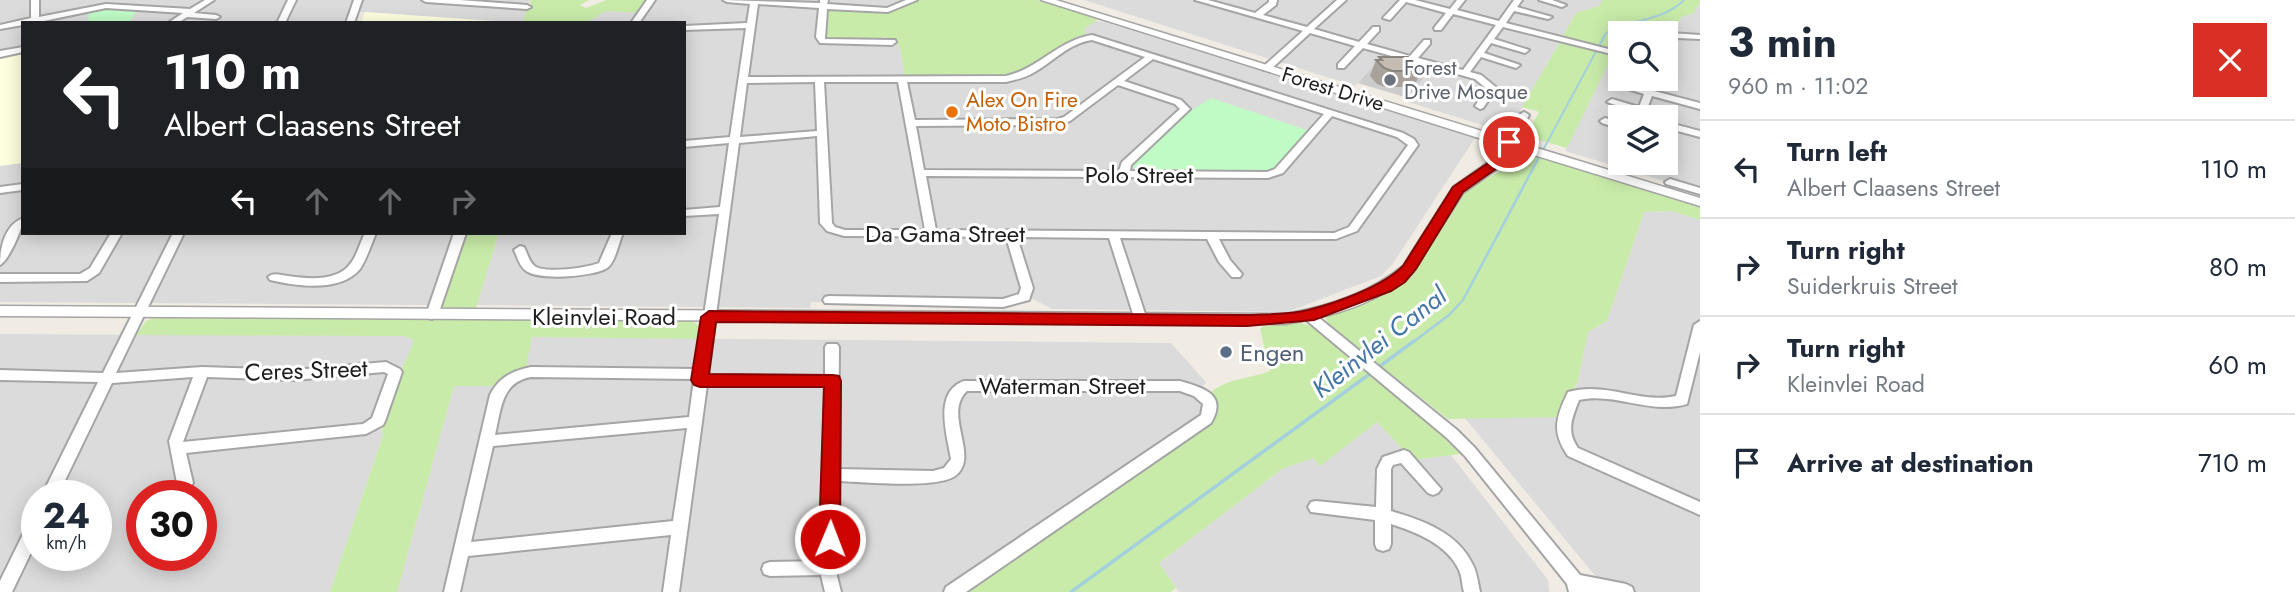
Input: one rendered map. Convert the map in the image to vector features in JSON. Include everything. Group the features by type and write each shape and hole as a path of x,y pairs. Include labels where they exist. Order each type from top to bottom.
{"street":[{"path":"35,0 36,20"},
{"path":"175,21 210,0"},
{"path":"282,21 292,0"},
{"path":"351,21 358,0"},
{"path":"426,0 527,7"},
{"path":"636,21 651,0"},
{"path":"727,0 823,3 888,10 913,0"},
{"name":"Forest Drive","path":"1046,0 1700,202"},
{"path":"1199,0 1361,44 1409,62 1465,73 1481,79 1492,87 1480,106"},
{"path":"1258,15 1273,3 1273,0"},
{"path":"1387,18 1405,0 1608,51"},
{"path":"1438,28 1461,0"},
{"path":"1465,73 1518,0"},
{"path":"1543,0 1562,5"},
{"path":"1266,68 1339,1"},
{"path":"671,592 754,2"},
{"path":"31,21 108,3 216,18"},
{"path":"823,3 820,37 825,42 892,42"},
{"path":"1512,8 1548,17"},
{"path":"0,27 21,23"},
{"path":"686,28 751,25"},
{"path":"1341,66 1376,29"},
{"path":"1678,35 1700,37"},
{"name":"Da Gama Street","path":"819,80 826,217 831,229 845,233 1331,236 1353,229 1412,143 1400,135 1331,112 1153,55 1086,37 1027,74 1013,79 902,79"},
{"path":"1489,40 1525,50"},
{"path":"1409,62 1427,42"},
{"path":"0,54 21,49"},
{"path":"1478,54 1516,65"},
{"path":"910,123 1059,122 1153,55"},
{"path":"743,80 902,79 931,232"},
{"path":"1118,82 1178,102 1185,109 1126,164 1125,174"},
{"path":"1646,91 1700,106"},
{"path":"1645,105 1650,92"},
{"path":"1612,102 1618,105"},
{"name":"Polo Street","path":"920,173 1272,174 1279,171 1331,112"},
{"path":"1516,144 1524,116"},
{"path":"1678,128 1700,134"},
{"path":"686,144 822,133"},
{"name":"Kleinvlei Road","path":"0,311 1247,321 1308,316 1385,287 1399,278 1408,269 1458,190 1492,166 1516,144"},
{"path":"1670,182 1700,191"},
{"path":"0,190 21,187"},
{"path":"686,213 724,210"},
{"path":"0,261 16,226 21,222"},
{"path":"829,300 1003,303 1022,300 1027,294 1010,233"},
{"path":"1113,234 1141,320"},
{"path":"0,278 83,278 95,270 115,235"},
{"path":"57,480 177,235"},
{"path":"274,277 290,281 341,277 356,265 369,235"},
{"path":"432,314 459,235"},
{"path":"520,250 526,264 536,271 590,270 604,265 616,235"},
{"path":"1211,235 1225,262 1236,274"},
{"path":"1308,316 1431,415 1470,452 1576,586 1626,592"},
{"path":"1700,325 1682,400 1668,402 1595,393 1578,394 1573,396 1561,430 1564,441 1573,452 1700,509"},
{"path":"832,348 829,568 833,592"},
{"name":"Ceres Street","path":"0,375 108,377 202,372 294,375 386,367 393,369 395,375 378,421 366,429 176,448"},
{"path":"184,480 176,448 177,436 202,372"},
{"path":"452,592 498,391 509,380 520,374 833,381"},
{"name":"Waterman Street","path":"831,475 946,475 955,467 958,459 951,401 956,392 964,386 1180,386 1188,387 1205,397 1210,407 1206,419 952,592"},
{"path":"487,442 694,422"},
{"path":"1383,544 1384,469 1391,460 1404,456 1433,489"},
{"path":"1316,507 1383,514 1420,526 1444,541 1470,575 1472,592"},
{"path":"462,550 680,527"},
{"path":"3,592 21,555"},
{"path":"770,569 829,568"}],"shaded area":[{"path":"0,0 530,0 524,21 365,12 353,13 350,21 21,21 21,235 458,235 434,305 0,302"},
{"path":"651,0 913,0 888,10 831,43 896,43 900,46 905,79 1006,79 1086,37 1084,29 1096,21 1104,22 1475,138 1392,265 1381,276 1287,312 1052,309 1027,296 1003,304 811,302 810,308 477,305 498,235 686,235 686,21 589,21 606,11 641,13"},
{"path":"1084,0 1603,0 1600,6 1576,13 1508,133 1405,101 1427,75 1379,60 1355,86"},
{"path":"1700,2 1700,192 1644,175 1678,175 1678,105 1608,105 1608,164 1565,151 1608,64 1608,91 1678,91 1678,25 1681,17 1698,7"},
{"path":"365,12 492,21 362,21"},
{"path":"21,53 21,163 0,166 0,58"},
{"path":"1379,60 1427,74 1408,98 1358,83"},
{"path":"1672,211 1700,220 1700,592 1631,592 1602,584 1464,417 1565,417 1577,384 1588,332 1607,321 1644,212"},
{"path":"0,334 404,336 414,340 408,361 396,371 378,421 383,435 330,592 0,592"},
{"path":"532,337 1171,343 1206,382 1200,391 1212,407 954,592 397,592 454,386 500,386 524,373"},
{"path":"1377,422 1413,460 1451,455 1548,580 1549,592 1179,592 1159,563 1282,469 1313,458 1320,465"}],"green space":[{"path":"530,0 589,0 580,5 586,8 607,0 649,0 639,13 606,11 589,21 524,21 526,11 531,7"},
{"path":"916,0 1037,0 1099,19 1084,29 1086,35 1078,36 1024,73 1012,77 905,79 900,46 885,37 872,41 823,39 826,9 892,11"},
{"path":"1603,0 1700,0 1694,13 1681,17 1678,25 1678,21 1608,21 1608,49 1562,38 1576,13 1599,6"},
{"path":"108,8 137,10 130,21 89,21 88,12"},
{"path":"1561,40 1567,44 1608,53 1608,64 1567,148 1526,136 1539,112 1522,107"},
{"path":"1211,98 1310,131 1274,170 1268,173 1143,172 1133,167 1132,162 1189,112"},
{"path":"1521,149 1700,206 1700,220 1672,211 1644,212 1607,321 1588,332 1577,384 1560,417 1448,419 1329,326 1325,316 1389,291 1407,280 1465,190 1500,171 1514,151"},
{"path":"463,235 498,235 476,308 444,308 441,302"},
{"path":"156,317 690,321 698,325 701,339 532,337 526,368 506,375 495,386 454,386 397,592 330,592 383,435 383,412 387,400 414,340 404,336 136,335 146,321"},
{"path":"1302,323 1314,327 1347,353 1346,355 1426,420 1460,454 1413,460 1377,422 1320,466 1313,458 1282,469 1159,563 1176,588 1171,592 964,592 1210,424 1217,414 1210,394 1215,389 1270,371 1260,329 1263,326"}],"building":[{"path":"1379,57 1408,57 1421,71 1392,71 1376,60 1382,60"}],"waterway":[{"name":"Kleinvlei Canal","path":"1543,150 1606,33 1657,16 1684,0"},
{"name":"Kleinvlei Canal","path":"1412,343 1449,315 1463,300 1544,148"},
{"name":"Kleinvlei Canal","path":"1379,367 1414,341"},
{"name":"Kleinvlei Canal","path":"1071,592 1371,373"}],"place":[{"name":"Forest Drive Mosque","path":"1390,80"},
{"name":"Alex On Fire Moto Bistro","path":"952,112"},
{"name":"Engen","path":"1226,352"}],"route":[{"path":"830,539 833,381 700,380 709,317 1247,321 1308,316 1385,287 1399,278 1408,269 1458,190 1464,183 1492,166 1509,142"}]}
